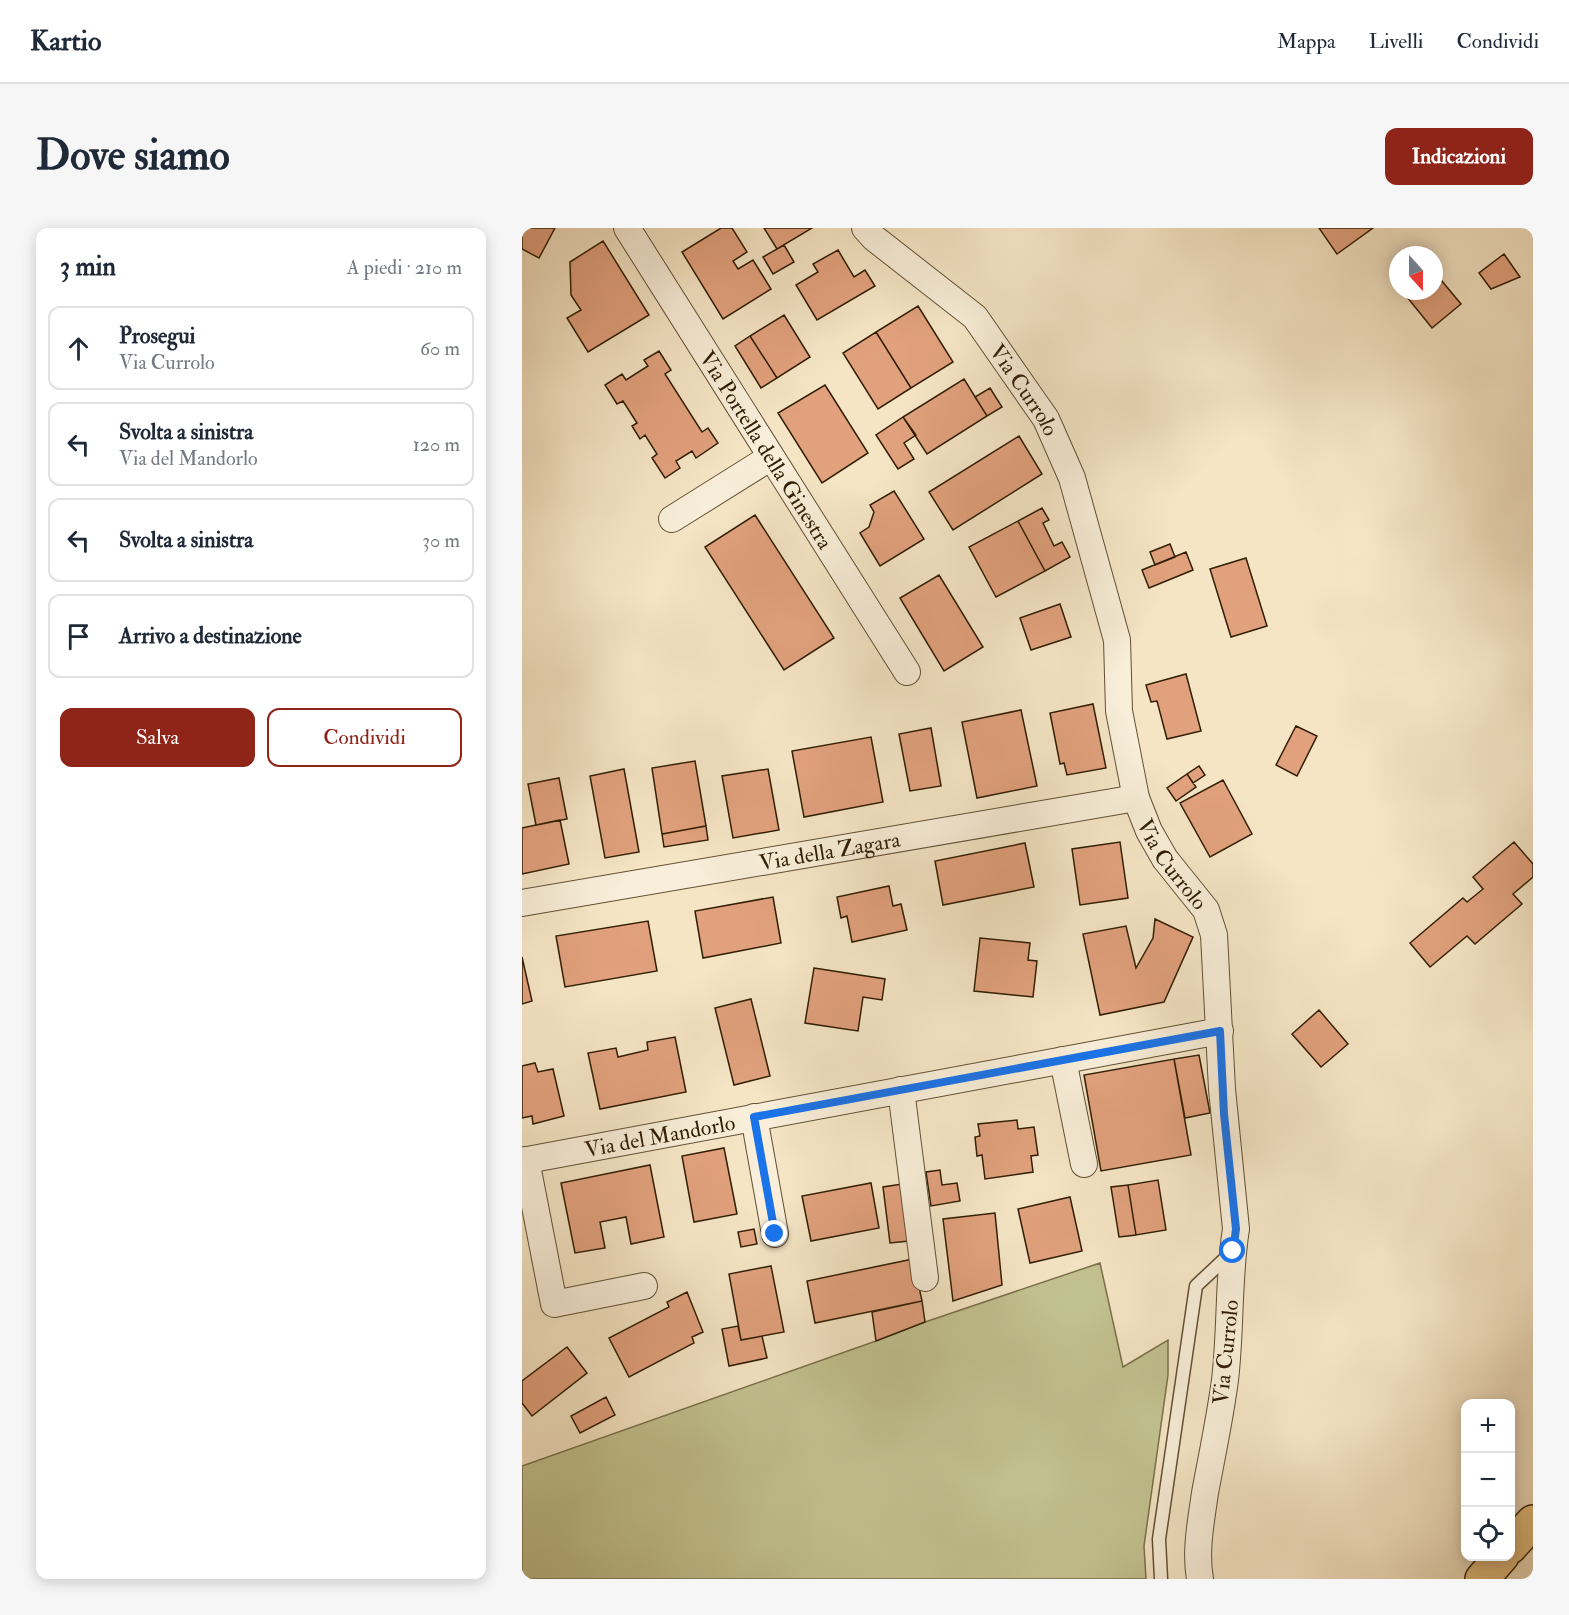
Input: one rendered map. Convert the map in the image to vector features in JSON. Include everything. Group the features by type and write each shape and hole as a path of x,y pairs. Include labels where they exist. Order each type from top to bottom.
{"highway":[{"path":"1515,1542 1533,1522"},
{"path":"1482,1579 1498,1561"}],"street":[{"name":"Via Portella della Ginestra","path":"627,228 907,672"},
{"name":"Via Currolo","path":"865,228 874,238 975,317 1046,419 1072,478 1117,640 1119,711 1136,798 1149,831 1165,859 1206,909 1214,935 1223,1106 1236,1229 1225,1379 1201,1520 1197,1565 1200,1579"},
{"path":"672,519 771,457"},
{"name":"Via della Zagara","path":"522,903 1136,798"},
{"name":"Via del Mandorlo","path":"524,1160 1220,1031"},
{"path":"1063,1060 1084,1164"},
{"path":"901,1090 925,1278"},
{"path":"754,1117 775,1234"},
{"path":"524,1160 554,1304 644,1286"}],"lane":[{"path":"1161,1579 1160,1539 1196,1286 1233,1251"}],"green space":[{"path":"1100,1263 1123,1367 1168,1340 1168,1375 1144,1546 1146,1579 522,1579 522,1466 925,1322"}],"building":[{"path":"522,228 555,228 539,258 522,249"},
{"path":"721,228 732,228 747,252 733,261 738,269 753,260 771,289 723,319 682,252"},
{"path":"764,228 812,228 777,249"},
{"path":"1319,228 1373,228 1337,254"},
{"path":"603,241 649,315 588,352 567,318 581,310 571,295 570,262"},
{"path":"784,245 794,262 773,274 763,257"},
{"path":"838,250 854,277 865,270 875,286 817,320 796,285 818,272 813,264"},
{"path":"1504,254 1520,277 1491,289 1479,273"},
{"path":"1443,282 1461,304 1432,328 1409,300 1443,300"},
{"path":"918,306 953,362 911,388 876,332"},
{"path":"784,315 810,357 777,378 750,336"},
{"path":"876,332 911,388 878,409 843,353"},
{"path":"750,336 777,378 761,388 735,346"},
{"path":"659,351 671,370 665,374 702,432 708,428 718,443 696,458 692,451 676,461 680,468 665,478 652,458 657,454 645,435 640,439 632,426 637,423 623,401 617,404 605,385 622,374 626,380 648,366 644,360"},
{"path":"964,379 987,416 927,454 903,417"},
{"path":"825,385 868,453 822,483 778,413"},
{"path":"990,388 1002,407 987,416 975,397"},
{"path":"903,417 916,435 904,443 914,459 898,469 876,435"},
{"path":"1019,436 1042,474 953,530 929,492"},
{"path":"894,491 924,539 880,566 860,533 869,527 874,512 870,505"},
{"path":"1042,508 1049,520 1043,523 1054,546 1062,542 1070,557 1045,571 1018,521"},
{"path":"755,515 834,638 784,670 705,547"},
{"path":"1018,521 1045,571 996,597 969,547"},
{"path":"1170,544 1175,557 1155,565 1150,552"},
{"path":"1186,552 1193,570 1149,588 1142,570"},
{"path":"1246,558 1267,626 1231,637 1210,569"},
{"path":"939,575 983,647 944,671 900,598"},
{"path":"1060,604 1071,637 1031,650 1020,618"},
{"path":"1186,674 1201,731 1167,739 1157,701 1151,702 1146,685"},
{"path":"1093,704 1106,768 1067,775 1064,763 1060,764 1050,713"},
{"path":"1021,710 1037,786 977,798 962,722"},
{"path":"1296,726 1317,736 1297,776 1276,765"},
{"path":"931,728 941,786 910,791 899,734"},
{"path":"871,737 883,802 804,817 792,751"},
{"path":"695,761 706,826 662,834 652,768"},
{"path":"1199,766 1205,775 1193,783 1187,774"},
{"path":"624,769 639,852 605,858 590,776"},
{"path":"768,769 779,830 733,838 722,776"},
{"path":"1187,774 1196,787 1176,801 1167,788"},
{"path":"559,778 567,819 536,825 528,784"},
{"path":"1223,780 1252,834 1210,857 1180,803"},
{"path":"560,820 569,864 522,874 522,828"},
{"path":"706,826 708,840 664,847 662,834"},
{"path":"1120,842 1128,898 1080,905 1072,849"},
{"path":"1514,842 1533,864 1533,877 1513,894 1522,904 1475,944 1467,936 1430,967 1410,943 1463,898 1467,902 1483,889 1473,877"},
{"path":"1025,843 1034,887 943,905 935,861"},
{"path":"889,886 893,906 901,904 907,930 852,942 847,916 841,918 837,897"},
{"path":"773,897 781,943 703,958 695,911"},
{"path":"1155,919 1193,937 1164,1002 1100,1015 1083,934 1126,926 1136,968 1153,938"},
{"path":"648,921 657,971 565,987 556,936"},
{"path":"980,938 1030,943 1028,960 1037,961 1033,997 974,991"},
{"path":"522,957 532,1001 522,1004"},
{"path":"814,968 885,979 882,1000 863,997 858,1031 805,1023"},
{"path":"751,999 770,1076 734,1085 715,1008"},
{"path":"1319,1010 1348,1044 1321,1067 1292,1034"},
{"path":"675,1037 686,1092 600,1109 588,1053 616,1048 618,1057 648,1050 647,1042"},
{"path":"1199,1055 1210,1113 1185,1118 1174,1059"},
{"path":"1174,1059 1191,1155 1101,1171 1084,1075"},
{"path":"535,1063 538,1072 553,1069 564,1116 533,1124 532,1116 522,1118 522,1066"},
{"path":"1017,1120 1018,1129 1034,1127 1038,1155 1031,1156 1033,1172 985,1179 982,1155 977,1156 975,1137 980,1136 978,1124"},
{"path":"724,1148 737,1214 694,1222 682,1156"},
{"path":"650,1165 664,1237 631,1244 626,1217 600,1222 605,1248 575,1253 561,1183"},
{"path":"940,1170 942,1185 957,1183 960,1201 931,1206 926,1172"},
{"path":"1158,1180 1166,1230 1136,1235 1128,1185"},
{"path":"871,1183 879,1228 811,1241 802,1196"},
{"path":"902,1184 909,1241 890,1243 883,1187"},
{"path":"1128,1185 1136,1235 1119,1237 1111,1187"},
{"path":"1070,1197 1082,1251 1030,1263 1018,1209"},
{"path":"995,1213 1002,1285 953,1301 943,1219"},
{"path":"754,1229 757,1244 741,1247 738,1232"},
{"path":"913,1259 922,1301 815,1323 807,1281"},
{"path":"771,1266 784,1332 741,1340 729,1274"},
{"path":"687,1292 703,1332 692,1337 694,1343 629,1377 609,1338 669,1307 667,1302"},
{"path":"922,1301 925,1322 876,1341 872,1312"},
{"path":"738,1326 741,1340 762,1336 767,1358 729,1366 722,1329"},
{"path":"567,1347 587,1373 532,1416 522,1403 522,1381"},
{"path":"606,1397 615,1415 580,1433 571,1416"}],"route":[{"path":"775,1234 754,1117 1220,1031 1224,1114 1236,1229 1233,1251"}]}
